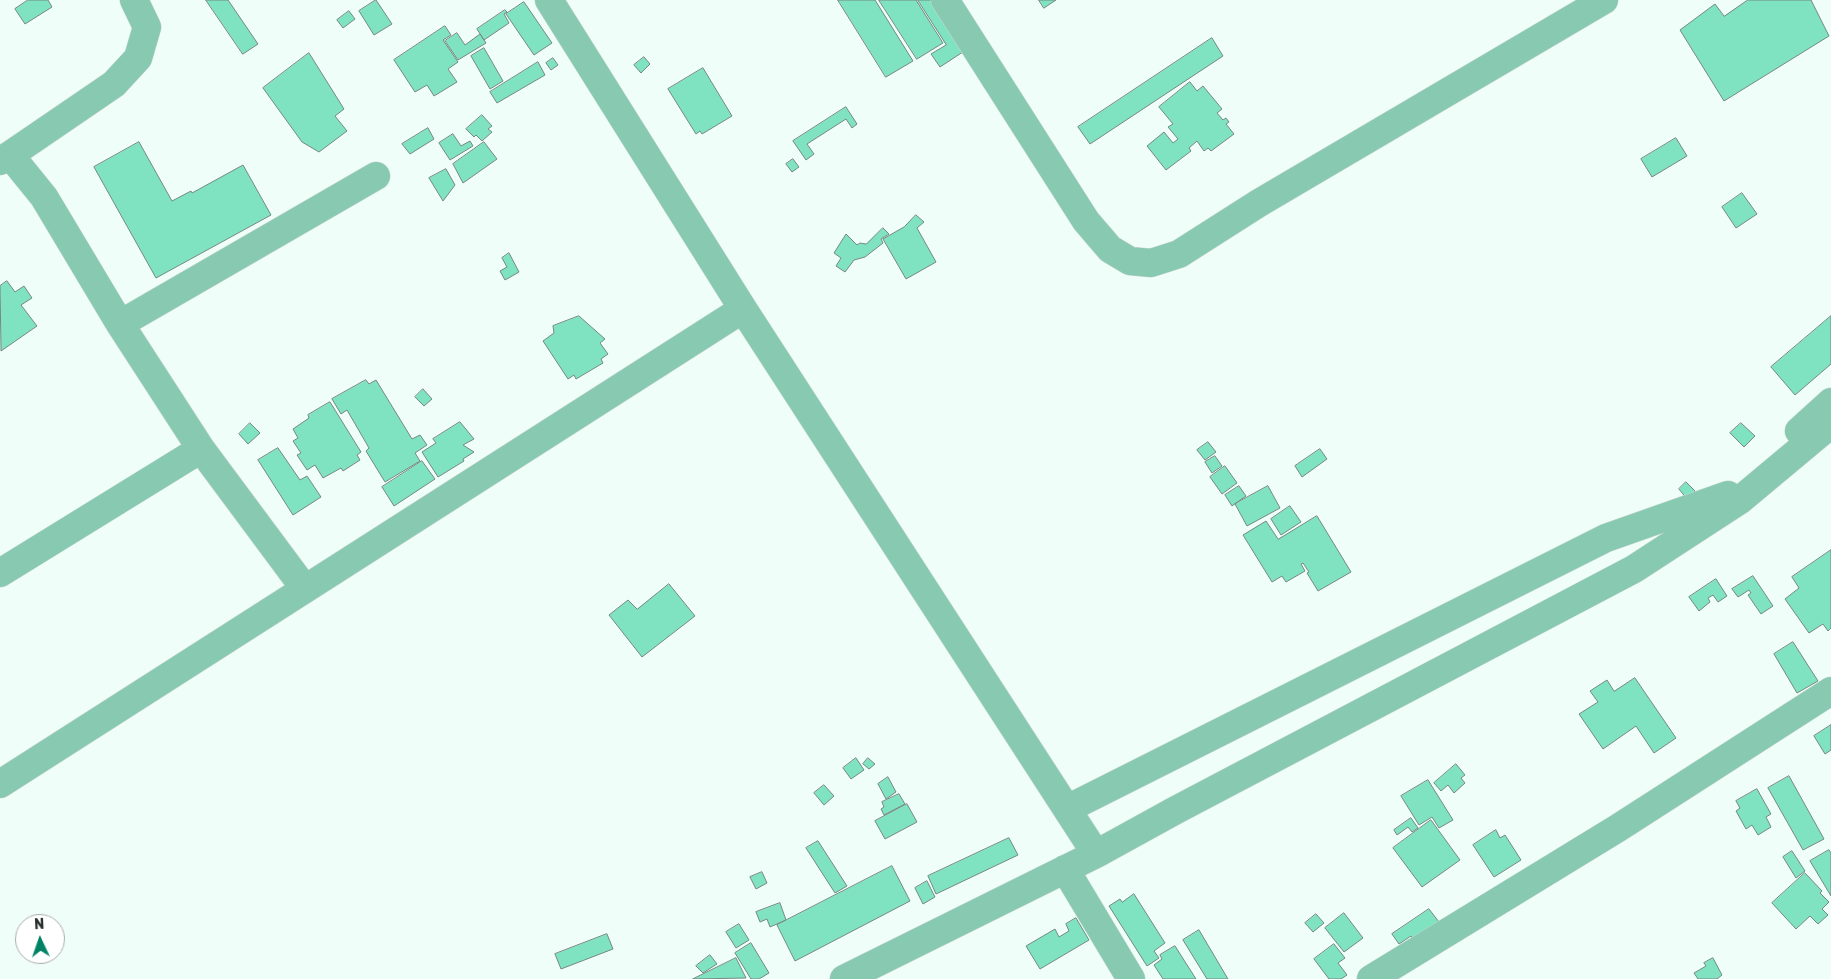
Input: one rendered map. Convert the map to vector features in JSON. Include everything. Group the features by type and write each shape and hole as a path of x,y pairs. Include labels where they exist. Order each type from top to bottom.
{"street":[{"path":"134,0 148,27 138,58 114,84 5,158 44,197 120,324 201,449 305,589"},
{"path":"549,0 743,309 1096,854"},
{"path":"945,0 1086,221 1110,249 1130,261 1151,263 1179,254 1200,242 1259,203 1604,0"},
{"path":"120,324 376,176"},
{"path":"0,784 743,309"},
{"path":"1067,809 1606,538 1728,496 1829,412"},
{"path":"844,979 1096,854 1634,569 1740,500 1829,412"},
{"path":"0,573 201,449"},
{"path":"1371,979 1618,828 1831,691"},
{"path":"1065,869 1131,979"}],"building":[{"path":"28,0 48,0 52,7 25,24 15,9"},
{"path":"206,0 228,0 258,44 243,54"},
{"path":"376,0 392,24 374,35 359,11"},
{"path":"838,0 875,0 913,61 886,77"},
{"path":"879,0 916,0 943,43 917,59"},
{"path":"918,0 938,0 969,48 940,67 931,54 946,45"},
{"path":"1039,0 1056,0 1044,8"},
{"path":"1748,0 1811,0 1829,36 1724,101 1680,30 1715,4 1724,16"},
{"path":"524,2 552,43 534,55 506,14"},
{"path":"505,10 507,12 504,14 509,23 484,40 477,29"},
{"path":"349,11 355,19 343,28 337,20"},
{"path":"445,26 451,35 443,40 458,62 448,69 457,82 434,96 427,85 415,92 394,60"},
{"path":"457,33 465,45 480,34 486,43 458,60 445,41"},
{"path":"1212,38 1223,56 1090,144 1078,127"},
{"path":"484,48 503,81 490,89 471,56"},
{"path":"309,53 344,109 335,116 347,131 319,152 302,142 263,88"},
{"path":"644,57 650,64 641,73 634,65"},
{"path":"553,58 558,65 551,70 546,63"},
{"path":"538,62 545,75 497,103 490,92"},
{"path":"703,68 732,116 702,134 700,131 696,134 668,89"},
{"path":"1190,82 1197,91 1203,86 1222,109 1217,113 1223,120 1226,118 1229,122 1226,124 1234,134 1211,151 1208,148 1204,151 1197,141 1189,148 1191,151 1166,170 1147,146 1164,132 1173,143 1178,139 1168,127 1173,124 1159,107"},
{"path":"846,107 857,124 852,128 846,119 807,144 814,154 806,160 793,141"},
{"path":"482,115 492,126 488,129 492,132 482,141 476,135 474,137 466,129"},
{"path":"428,128 434,139 410,154 402,144"},
{"path":"453,134 461,146 470,141 473,146 450,160 439,143"},
{"path":"1676,138 1687,156 1652,177 1641,159"},
{"path":"139,142 172,201 191,191 192,193 243,165 271,215 156,278 94,167"},
{"path":"484,142 497,159 463,183 453,164"},
{"path":"793,159 799,167 792,172 786,164"},
{"path":"446,169 455,185 443,201 429,178"},
{"path":"1742,193 1757,214 1736,228 1722,207"},
{"path":"916,215 924,222 917,228 936,262 906,279 883,239 904,227"},
{"path":"883,228 889,234 881,239 883,243 865,257 854,260 845,272 836,266 841,258 834,253 846,234 857,245 860,243 866,244"},
{"path":"509,253 519,272 505,280 500,271 507,267 502,258"},
{"path":"7,281 15,292 24,286 32,298 21,305 37,326 1,351 0,286"},
{"path":"579,316 605,339 600,343 608,354 601,359 603,363 576,379 574,375 568,379 543,341 554,333 553,326"},
{"path":"1831,316 1831,364 1795,395 1771,367"},
{"path":"366,380 369,384 376,380 412,439 420,435 427,445 415,453 420,461 385,482 366,451 369,448 347,410 341,414 332,399"},
{"path":"423,389 432,399 424,406 415,397"},
{"path":"330,402 361,452 357,455 360,460 343,471 341,468 323,478 315,465 307,470 297,455 301,453 293,441 298,438 293,429 309,418 308,415"},
{"path":"460,422 474,439 463,445 474,452 463,459 464,461 438,477 422,452 436,443 433,439"},
{"path":"250,423 260,433 248,444 239,434"},
{"path":"1741,423 1755,436 1744,447 1730,433"},
{"path":"1208,442 1216,452 1205,460 1197,450"},
{"path":"278,448 300,480 307,476 321,497 293,515 258,460"},
{"path":"1320,449 1327,459 1302,477 1295,466"},
{"path":"1215,456 1222,466 1212,473 1205,462"},
{"path":"422,461 435,479 394,506 382,487"},
{"path":"1225,466 1237,483 1222,494 1210,477"},
{"path":"1686,482 1695,491 1687,499 1679,489"},
{"path":"1239,486 1246,496 1232,506 1225,495"},
{"path":"1268,486 1280,508 1247,526 1235,504"},
{"path":"1290,506 1301,522 1281,535 1271,519"},
{"path":"1317,516 1351,572 1318,591 1303,563 1301,564 1305,571 1286,582 1282,576 1272,582 1243,535 1266,521 1278,539"},
{"path":"1831,550 1831,628 1828,631 1823,624 1809,633 1785,599 1799,588 1792,577"},
{"path":"1753,576 1773,606 1761,614 1748,595 1751,593 1749,590 1738,597 1732,589"},
{"path":"1716,579 1727,596 1718,602 1713,595 1708,598 1710,602 1699,611 1689,597"},
{"path":"669,584 695,616 642,657 609,615 628,600 637,609"},
{"path":"1793,642 1818,681 1797,693 1774,654"},
{"path":"1635,678 1676,738 1654,753 1636,726 1603,749 1579,714 1598,702 1590,691 1607,680 1614,691"},
{"path":"1831,725 1831,750 1825,754 1814,736"},
{"path":"856,758 864,770 851,779 843,768"},
{"path":"868,758 875,764 869,769 863,764"},
{"path":"1456,764 1465,775 1461,778 1465,783 1454,793 1448,785 1441,791 1434,783"},
{"path":"1789,776 1824,839 1803,850 1768,788"},
{"path":"888,777 896,792 886,799 878,784"},
{"path":"1428,780 1453,820 1439,828 1432,817 1419,825 1401,796"},
{"path":"824,785 834,796 824,805 814,793"},
{"path":"1757,789 1771,814 1766,817 1771,827 1758,835 1752,825 1746,829 1736,811 1740,808 1736,801"},
{"path":"899,794 905,804 884,815 881,809 884,807 882,802"},
{"path":"907,804 917,822 885,839 875,821"},
{"path":"1411,818 1418,828 1412,832 1408,827 1397,835 1394,830"},
{"path":"1431,820 1460,860 1422,887 1393,848"},
{"path":"1496,830 1500,838 1505,835 1521,860 1494,877 1473,845"},
{"path":"1009,838 1018,855 936,894 928,876"},
{"path":"818,841 847,886 835,893 806,848"},
{"path":"1829,850 1831,853 1831,896 1810,861"},
{"path":"1792,851 1805,871 1796,878 1783,857"},
{"path":"892,866 910,901 795,961 777,925"},
{"path":"762,872 767,883 756,889 750,877"},
{"path":"1805,873 1822,891 1820,893 1829,902 1822,909 1828,915 1818,924 1810,916 1796,929 1772,903"},
{"path":"927,881 935,897 923,904 915,888"},
{"path":"1134,894 1165,943 1154,951 1159,958 1147,966 1109,906 1120,899 1122,902"},
{"path":"780,903 786,920 770,927 767,919 760,922 756,912"},
{"path":"1429,909 1439,922 1413,940 1411,936 1399,944 1392,934"},
{"path":"1344,913 1363,938 1344,952 1325,928"},
{"path":"1316,914 1324,923 1313,932 1305,923"},
{"path":"1076,918 1089,940 1040,969 1026,946 1055,929 1059,937 1069,931 1066,924"},
{"path":"739,924 749,940 736,948 726,932"},
{"path":"1199,930 1228,979 1207,979 1183,940"},
{"path":"607,934 613,949 561,969 555,954"},
{"path":"751,943 769,973 759,979 751,979 735,953"},
{"path":"1334,944 1345,958 1338,963 1347,975 1341,979 1329,979 1314,959"},
{"path":"1175,946 1196,979 1163,979 1154,965 1162,959 1160,955"},
{"path":"710,955 717,964 703,973 696,966"},
{"path":"736,958 746,978 693,979"},
{"path":"1713,958 1722,975 1717,979 1698,979 1694,973 1706,966 1704,963"}]}
